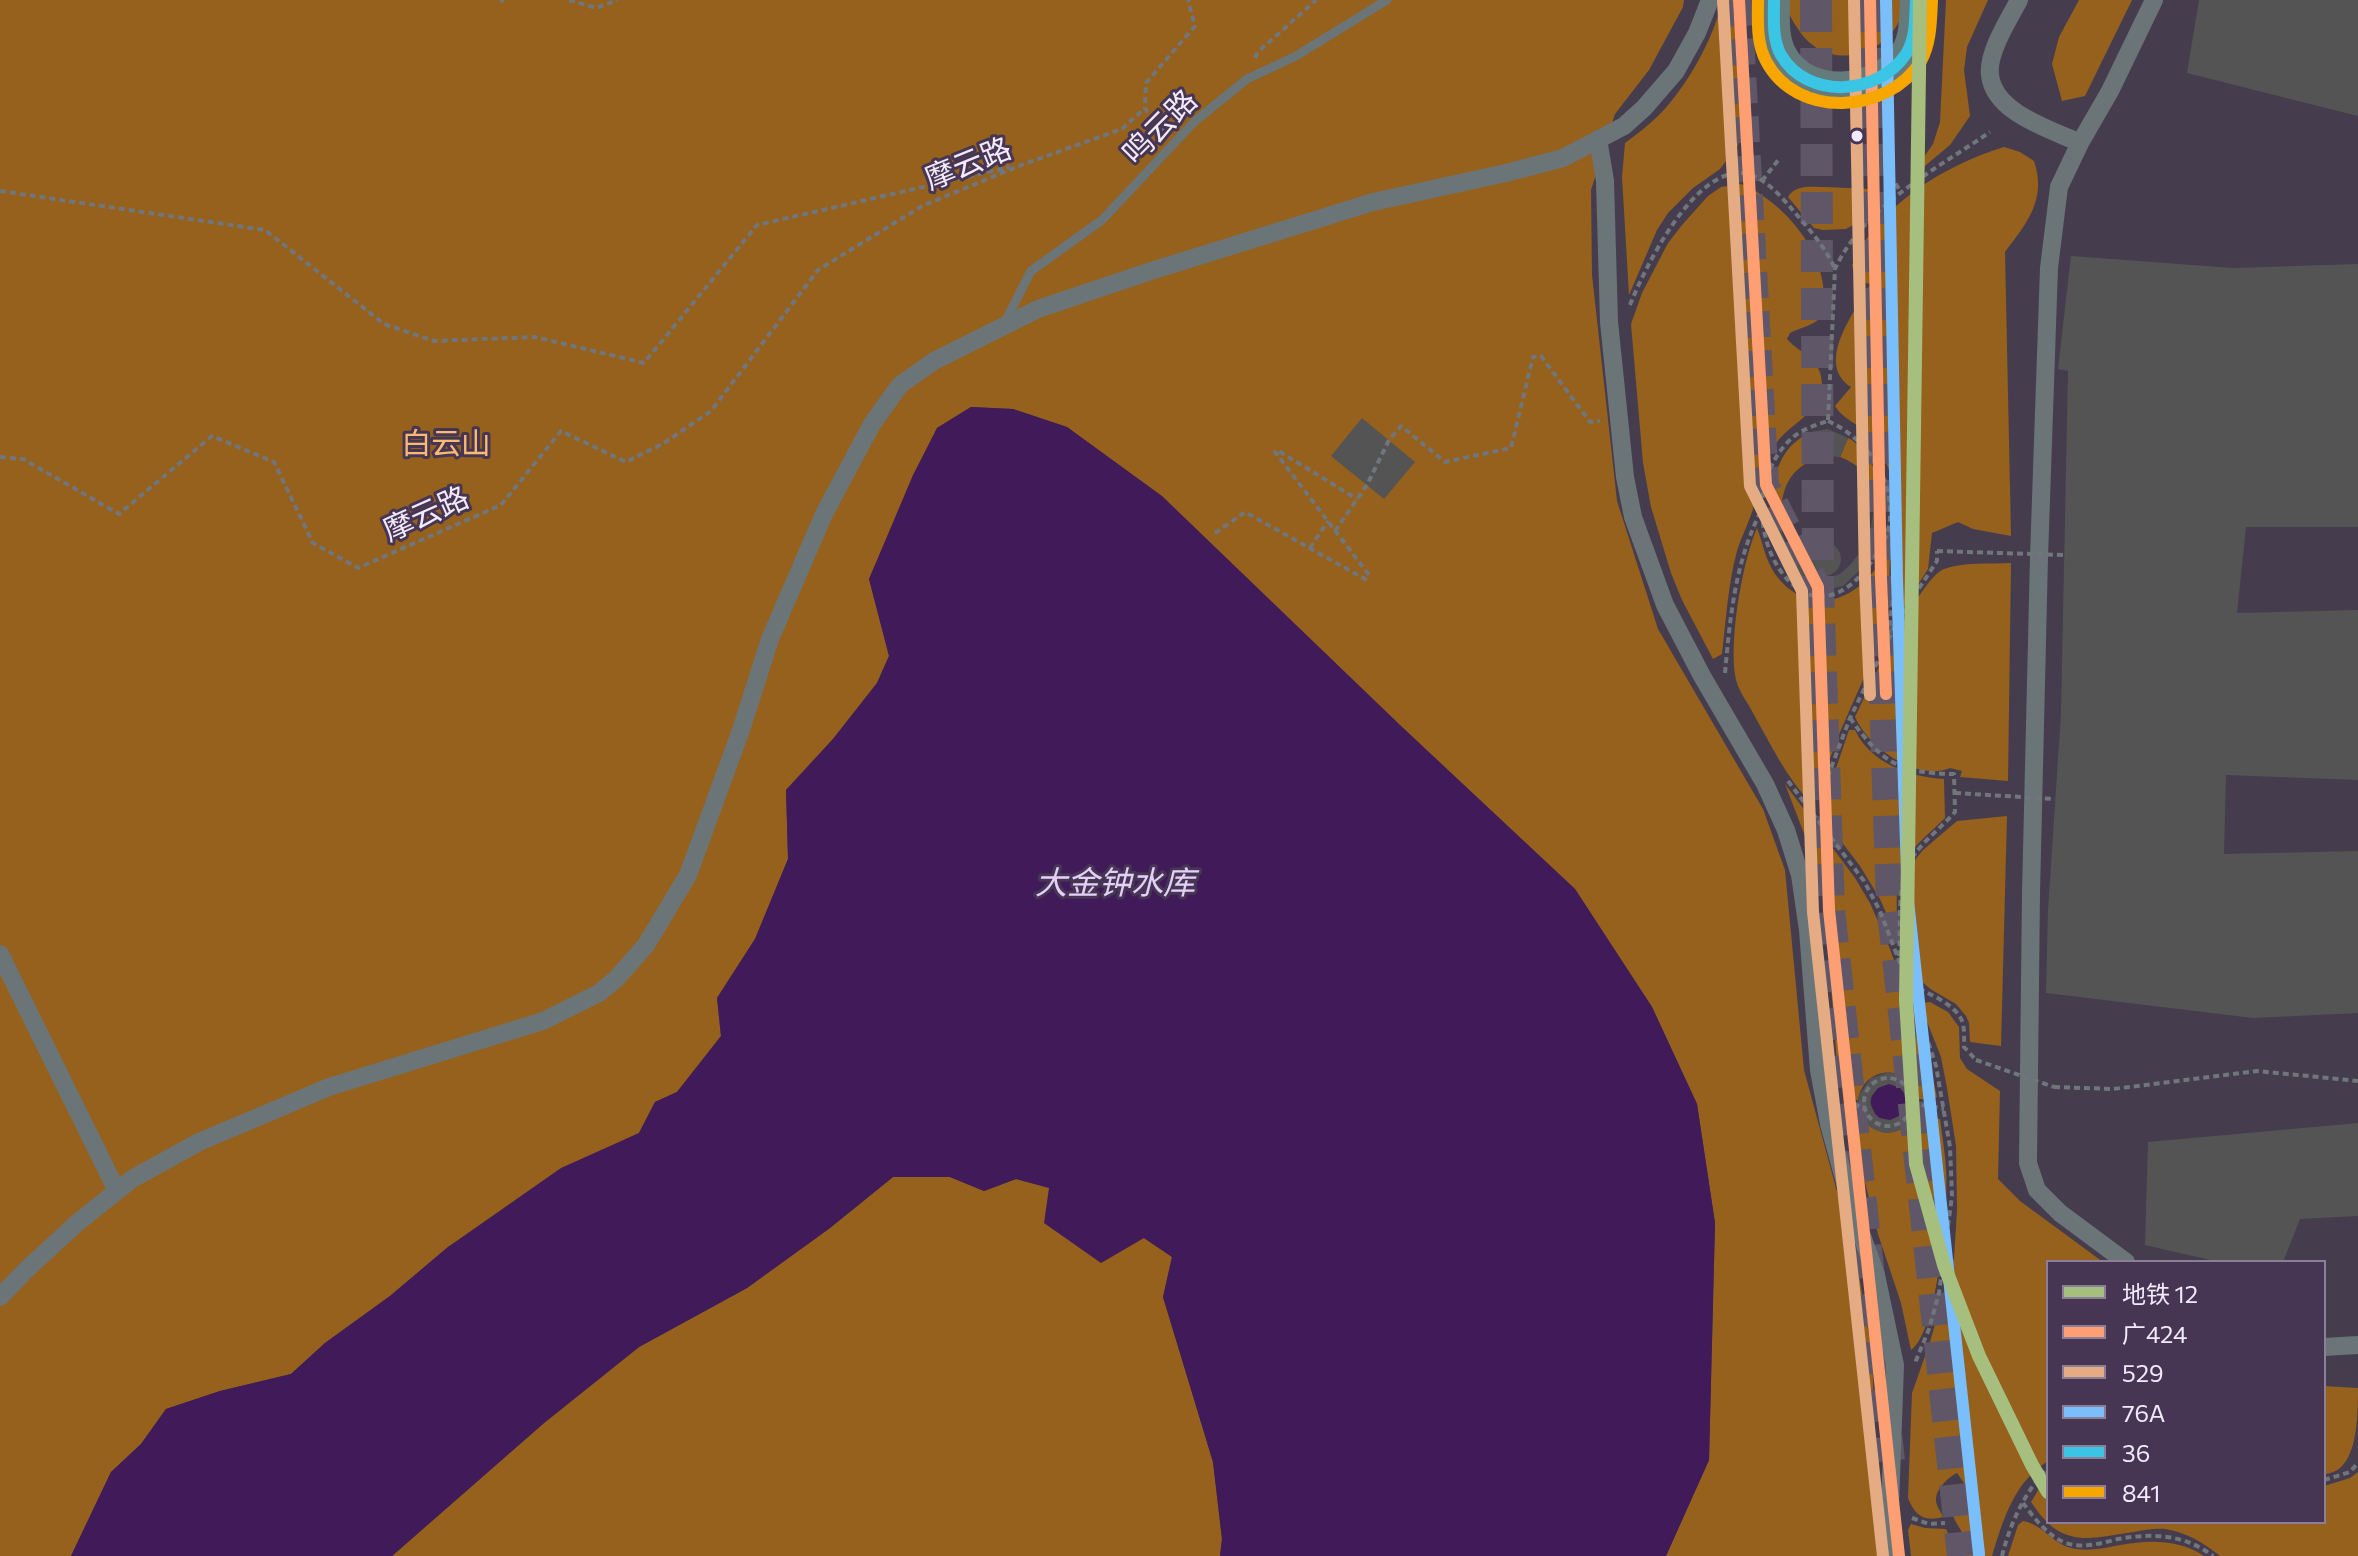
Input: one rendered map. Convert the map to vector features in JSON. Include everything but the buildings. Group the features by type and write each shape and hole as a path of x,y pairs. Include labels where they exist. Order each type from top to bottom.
{"highway":[{"path":"1774,0 1774,31 1779,53 1788,65 1806,81 1847,87 1866,85 1892,72 1912,43 1916,0"}],"street":[{"path":"0,1297 67,1233 132,1179 199,1142 329,1087 543,1021 599,993 617,978 646,945 688,875 741,730 770,639 824,514 872,424 900,385 934,361 1038,309 1373,202 1563,158 1624,126 1644,108 1676,71 1697,33 1710,0"},
{"path":"2019,0 1993,54 1990,75 2000,101 2015,112 2080,143"},
{"path":"2123,1260 2048,1202 2037,1190 2028,1163 2038,587 2049,268 2059,187 2154,0"},
{"path":"1598,139 1605,181 1609,322 1625,477 1633,517 1665,605 1765,784 1786,830 1800,875 1808,930 1819,1070 1829,1124 1852,1208 1876,1275 1895,1365 1890,1505 1895,1556"},
{"path":"0,954 117,1191"},
{"path":"2326,1347 2358,1345"}],"lane":[{"name":"鸣云路","path":"1003,327 1031,271 1102,220 1194,122 1247,79 1296,56 1387,0"}],"path":[{"path":"569,0 596,8 618,0"},
{"path":"1188,0 1195,26 1146,83 1145,108 1157,129 1170,129 1194,122"},
{"path":"1247,79 1258,52 1316,0"},
{"name":"摩云路","path":"0,457 23,459 119,514 212,436 274,462 313,543 358,568 501,505 561,431 626,462 664,443 711,411 818,270 922,206 1024,164 1122,129 1145,108"},
{"path":"1828,421 1835,269 1844,249 1901,193 1990,132"},
{"path":"1762,181 1779,159"},
{"path":"0,191 265,230 384,324 434,341 535,337 644,363 757,225 1024,164"},
{"path":"1886,166 1901,193"},
{"path":"1626,313 1663,238 1694,198 1728,175 1744,173 1762,181 1780,196 1816,238 1835,269"},
{"path":"1335,531 1367,485 1389,440 1401,426 1445,462 1511,448 1533,357 1541,356 1590,422 1619,421"},
{"path":"1887,643 1895,585 1891,519 1885,486 1874,457 1863,443 1828,421 1810,426 1786,444 1770,470 1762,509 1769,551 1779,569 1804,593 1825,596 1855,582 1886,537 1891,519"},
{"path":"1215,533 1245,512 1365,579 1369,575 1275,452 1277,450 1357,499"},
{"path":"1724,686 1741,558 1762,509"},
{"path":"1310,548 1328,521"},
{"path":"1823,828 1823,789 1850,718 1898,620 1930,575 1937,561 1937,551 2064,555"},
{"path":"1850,718 1864,739 1880,755 1897,765 1914,771 1954,774 1955,812 1912,858 1905,872 1899,960"},
{"path":"1788,781 1864,881 1880,911 1936,1066 1950,1147 1952,1196 1939,1293 1913,1369"},
{"path":"1955,793 2055,799"},
{"path":"1908,983 1949,1006 1960,1017 1964,1026 1964,1047 1976,1060 2054,1087 2113,1089 2257,1071 2358,1081"},
{"path":"1887,1078 1903,1083 1912,1103 1904,1120 1890,1127 1875,1123 1864,1109 1867,1089 1887,1078"},
{"path":"1837,1093 1864,1109"},
{"path":"1912,1103 1944,1109"},
{"path":"2326,1479 2350,1472 2358,1463"},
{"path":"2002,1556 2023,1503 2035,1481 2046,1470"},
{"path":"2023,1503 2034,1518 2068,1544 2094,1546 2150,1535 2173,1536 2199,1546 2213,1556"},
{"path":"1908,1515 1918,1522 1945,1523"}],"green space":[{"name":"白云山","path":"0,0 1684,0 1649,70 1615,114 1591,190 1592,275 1617,501 1658,629 1763,809 1785,870 1804,1070 1858,1269 1872,1354 1878,1511 1883,1556 1666,1556 1709,1460 1715,1223 1697,1104 1652,1007 1575,889 1161,496 1067,427 1013,409 971,407 937,428 869,579 889,656 877,683 833,739 786,790 788,859 755,939 717,998 721,1036 677,1092 655,1102 639,1133 602,1151 448,1247 390,1296 325,1343 291,1374 220,1391 166,1409 141,1444 111,1472 71,1556 0,1556"},
{"path":"1722,0 1746,0 1743,124 1738,145 1720,169 1693,188 1668,213 1657,230 1629,295 1622,177 1625,143 1655,119 1679,91 1706,46"},
{"path":"1787,0 1906,0 1901,19 1891,34 1877,46 1844,56 1827,53 1811,44 1792,19"},
{"path":"1946,0 1988,0 1967,47 1964,70 1970,116 1950,145 1920,170 1917,167 1933,144 1940,122"},
{"path":"2079,0 2132,0 2085,96 2062,101 2052,64 2059,37"},
{"path":"2004,147 2034,161 2038,187 2033,210 2005,252 2011,536 1973,529 1958,522 1932,533 1928,569 1898,616 1895,616 1900,548 1897,500 1891,477 1873,439 1835,406 1851,387 1841,377 1836,365 1841,337 1871,284 1856,281 1852,265 1879,224 1915,191 1958,165"},
{"path":"1741,184 1772,202 1786,215 1817,261 1822,279 1823,313 1808,326 1790,333 1787,339 1815,363 1822,386 1816,403 1777,442 1766,465 1734,564 1722,654 1713,659 1682,600 1651,507 1643,463 1631,324 1642,293 1668,243 1682,225 1708,196 1721,187"},
{"path":"1810,187 1870,189 1877,193 1879,199 1846,229 1814,228 1788,197 1795,190"},
{"path":"1802,437 1814,459 1790,479 1781,508 1771,508 1778,468 1787,451"},
{"path":"1848,438 1863,450 1874,468 1881,508 1874,508 1870,483 1862,470 1840,457"},
{"path":"1757,528 1775,574 1796,594 1808,599 1832,599 1856,589 1880,564 1887,548 1890,549 1889,595 1881,639 1817,793 1810,802 1779,759 1736,680 1734,646 1738,603 1746,561"},
{"path":"2011,563 2008,781 1960,777 1962,771 1950,768 1923,770 1895,759 1871,740 1855,717 1909,613 1922,592 1944,569 1968,564"},
{"path":"1849,730 1855,730 1870,751 1892,766 1918,775 1944,779 1945,818 1910,853 1899,878 1898,940 1880,899 1834,832 1828,809 1829,789"},
{"path":"1785,784 1870,903 1890,949 1929,1060 1937,1097 1919,1099 1907,1079 1887,1073 1869,1080 1858,1101 1844,1090 1838,1077 1825,907 1818,870"},
{"path":"2007,816 2001,1046 1970,1042 1966,1016 1956,1004 1918,979 1903,954 1906,891 1914,861 1957,821"},
{"path":"1930,1002 1948,1012 1959,1027 1960,1058 1967,1069 2000,1091 1998,1179 2020,1201 2100,1260 2046,1260 2046,1462 2026,1480 2011,1503 1992,1556 1911,1556 1908,1530 1911,1524 1946,1529 1955,1548 1966,1546 1952,1513 1953,1501 1964,1483 1957,1473 1938,1490 1936,1500 1943,1517 1930,1519 1921,1516 1908,1498 1912,1393 1954,1258 1957,1210 1956,1146 1947,1088 1941,1057 1922,1003"},
{"path":"1845,1103 1859,1111 1864,1120 1878,1131 1895,1132 1917,1114 1940,1119 1946,1186 1940,1265 1928,1319 1911,1350 1901,1303 1878,1234"},
{"path":"893,1177 950,1177 984,1191 1016,1179 1050,1188 1045,1223 1144,1238 1172,1257 1163,1297 1213,1462 1222,1539 1220,1556 392,1556 544,1423 639,1347 747,1288 830,1228"},
{"path":"2326,1386 2358,1388 2354,1442 2344,1464 2326,1473"},
{"path":"2358,1472 2358,1556 2220,1556 2194,1539 2165,1529 2088,1538 2065,1534 2049,1524 2326,1524 2326,1485 2350,1478"},
{"path":"2046,1477 2046,1521 2031,1502"},
{"path":"2023,1521 2036,1526 2064,1546 2077,1549 2163,1542 2184,1546 2204,1556 2008,1556 2018,1525"}],"water":[{"name":"大金钟水库","path":"971,407 1013,409 1067,427 1162,496 1575,889 1652,1007 1697,1104 1715,1223 1709,1460 1666,1556 1220,1556 1222,1539 1213,1462 1163,1297 1172,1257 1144,1238 1101,1263 1044,1223 1049,1188 1016,1179 984,1191 950,1177 893,1177 830,1228 747,1288 639,1347 544,1423 392,1556 71,1556 111,1472 141,1444 166,1409 220,1391 291,1374 325,1343 390,1296 448,1247 561,1168 639,1133 655,1102 677,1092 721,1036 717,998 755,939 788,859 786,790 833,739 877,683 889,656 869,579 913,475 937,428"},
{"path":"1889,1084 1902,1089 1907,1102 1902,1115 1889,1120 1876,1115 1871,1102 1876,1089"}],"tunnel":[{"path":"1739,0 1766,485 1818,587"},
{"path":"1816,0 1818,587 1829,910 1889,1461"},
{"path":"1870,0 1881,579 1892,902 1963,1556"}],"metro line":[{"name":"12","path":"1920,0 1906,1000 1916,1164 1944,1265 1979,1356 2046,1489"}],"transit line":[{"name":"广424","path":"1739,0 1766,485 1818,587 1829,910 1899,1556"},
{"name":"841","path":"1758,0 1761,46 1766,61 1780,80 1798,93 1820,101 1842,103 1865,100 1887,92 1906,79 1921,61 1927,47 1932,1"},
{"name":"36","path":"1774,0 1775,35 1781,55 1793,70 1808,80 1825,86 1843,87 1861,85 1878,78 1894,68 1906,54 1913,35 1916,0"},
{"name":"529","path":"1854,0 1870,695"},
{"name":"广424","path":"1870,0 1886,694"},
{"name":"76A","path":"1886,0 1897,579 1908,901 1979,1554"},
{"name":"529","path":"1723,1 1750,486 1802,591 1813,912 1883,1556"}]}
